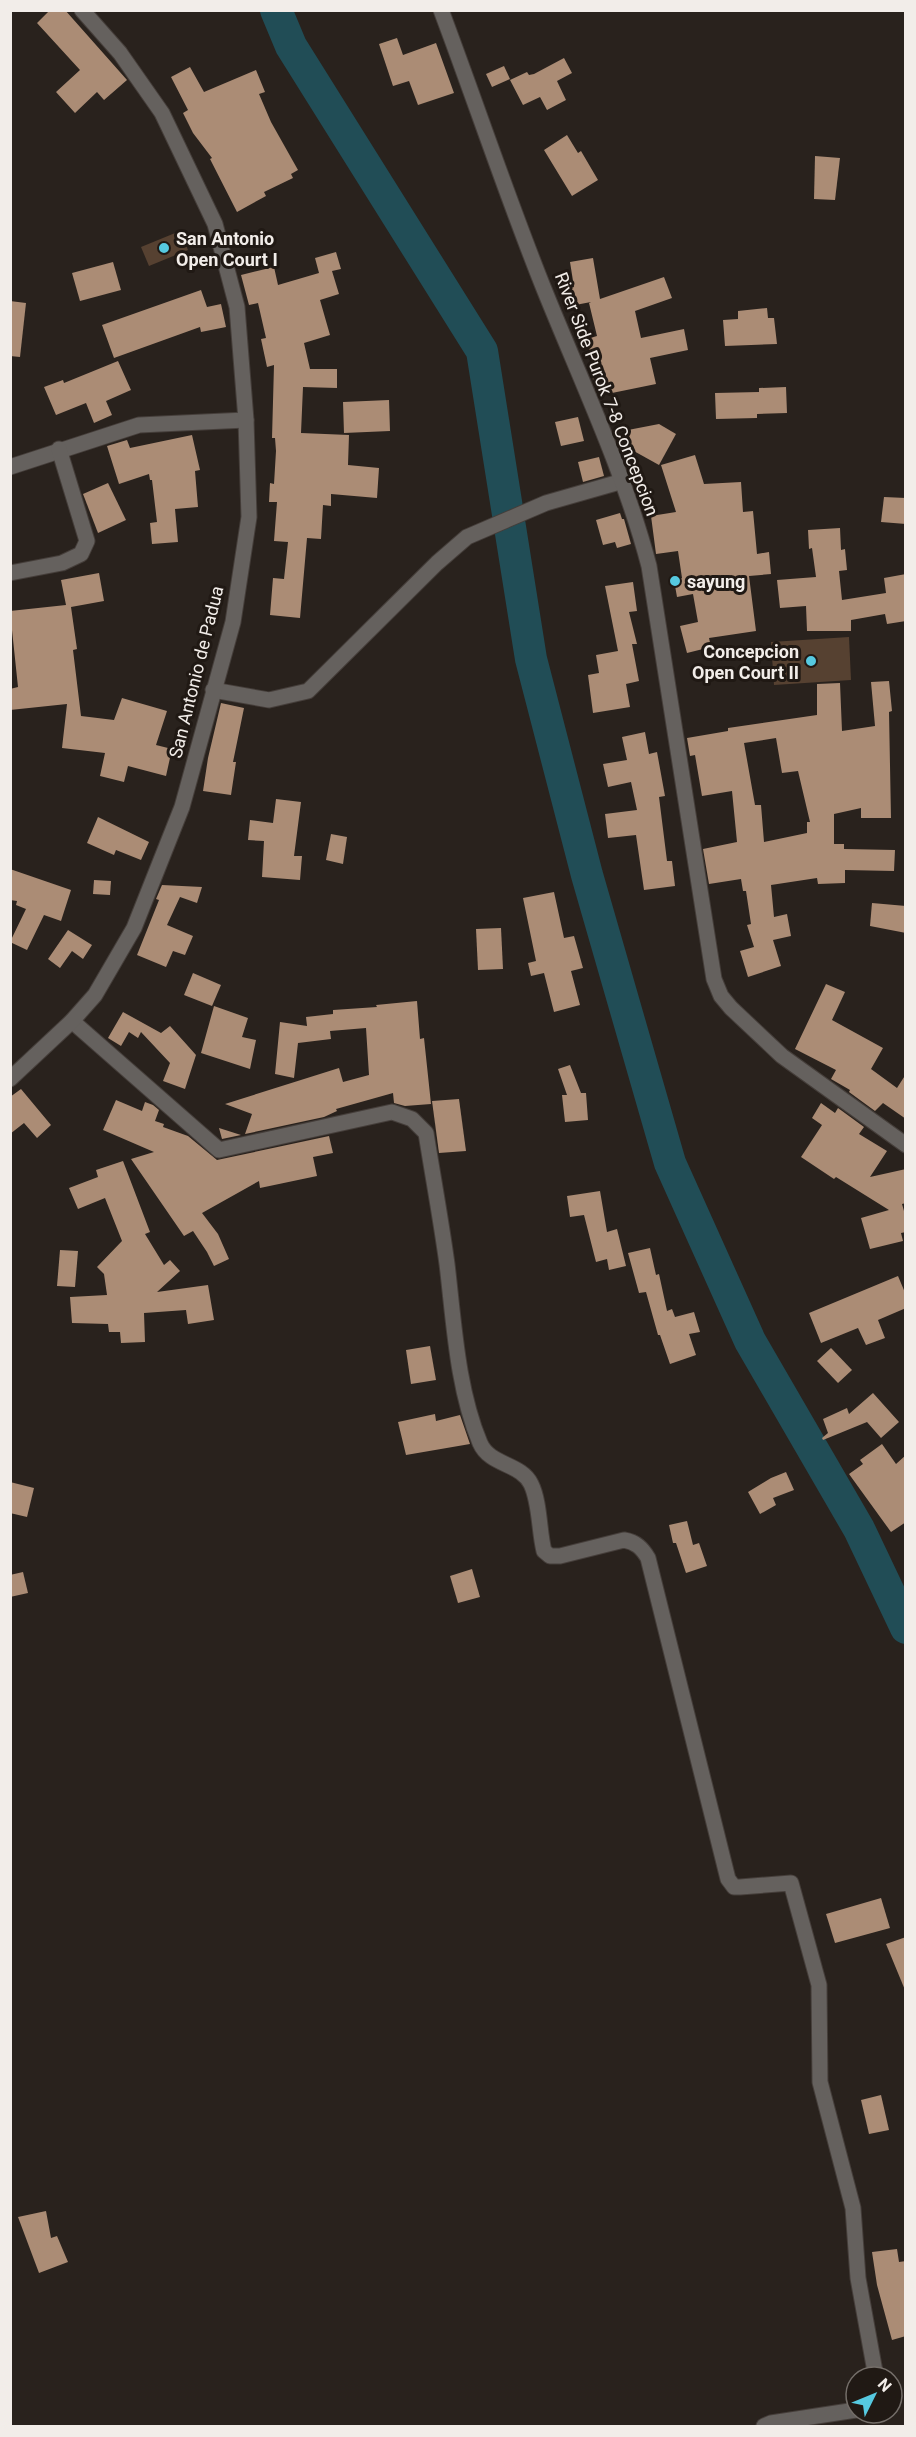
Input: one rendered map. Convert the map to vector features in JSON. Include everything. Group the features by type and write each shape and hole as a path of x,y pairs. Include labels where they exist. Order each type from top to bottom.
{"street":[{"name":"San Antonio de Padua","path":"10,1078 72,1021 95,995 134,928 182,807 233,622 249,517 246,420 237,307 215,224 162,113 120,53 82,10"},
{"name":"River Side Purok 7-8 Concepcion","path":"441,10 543,287 622,480 649,566 714,979 721,996 782,1056 906,1145"},
{"path":"10,467 59,449 139,425 246,420"},
{"path":"10,573 62,563 81,554 87,541 59,449"},
{"path":"213,690 269,700 308,691 437,563 467,537 546,504 622,480"},
{"path":"72,1021 219,1150 392,1112 412,1119 426,1134 447,1264 454,1330 468,1400 480,1444 491,1458 523,1474 531,1484 544,1551 550,1556 560,1556 624,1540 632,1542 644,1551 648,1558 728,1879 734,1887 791,1883 819,1985 820,2082 853,2208 858,2278 874,2365"},
{"path":"764,2427 771,2423 844,2412"}],"shaded area":[{"name":"San Antonio Open Court I","path":"180,231 188,250 149,266 141,247"},
{"name":"Concepcion Open Court II","path":"849,637 851,680 774,685 771,642"}],"building":[{"path":"50,10 65,10 127,80 104,100 97,92 75,113 56,92 80,70 37,23"},
{"path":"397,38 403,55 436,43 454,93 418,105 409,81 393,86 379,44"},
{"path":"564,58 572,73 557,81 566,100 547,110 540,97 523,105 510,80 527,72 529,75 534,74"},
{"path":"504,66 510,79 492,87 486,74"},
{"path":"190,67 204,92 256,70 265,92 259,94 271,122 298,170 291,174 293,178 264,192 266,196 237,212 210,159 212,158 193,133 183,113 188,110 171,77"},
{"path":"567,135 578,153 581,151 598,180 572,196 544,150"},
{"path":"815,156 840,158 835,200 814,199"},
{"path":"336,252 341,269 332,271 339,294 320,300 330,335 304,343 310,369 337,369 337,388 303,387 301,433 349,435 348,465 379,468 377,498 331,494 331,506 323,505 321,539 307,538 300,618 270,615 273,578 284,579 288,542 274,541 277,502 269,502 270,483 274,484 276,451 275,438 272,438 274,365 267,367 261,339 266,338 258,303 249,305 241,275 274,267 278,285 319,273 315,258"},
{"path":"593,258 600,299 664,277 672,298 635,311 641,338 684,329 688,350 650,358 656,384 607,394 604,381 594,383 589,366 593,365 587,339 597,336 589,303 591,302 570,306 567,289 574,287 570,262"},
{"path":"113,262 121,290 80,301 72,273"},
{"path":"201,290 207,307 221,304 226,327 201,332 200,327 114,358 102,325"},
{"path":"10,301 26,303 20,357 10,356"},
{"path":"767,308 768,318 774,318 777,344 725,346 723,320 738,319 738,311"},
{"path":"118,361 131,390 106,401 112,415 94,423 86,403 56,415 44,387 63,380 64,383"},
{"path":"786,387 787,413 757,414 757,418 716,419 715,393 759,392 759,388"},
{"path":"389,400 390,431 344,433 343,402"},
{"path":"578,417 584,441 561,446 555,422"},
{"path":"659,424 676,434 659,465 632,450 628,430"},
{"path":"192,435 200,470 195,471 198,507 175,509 178,542 152,544 150,523 157,522 152,480 149,474 119,484 107,446 127,440 130,448"},
{"path":"695,455 704,484 741,482 743,512 753,511 757,554 769,552 771,574 749,576 756,631 709,638 711,647 687,653 680,626 698,622 693,594 677,597 674,580 682,578 678,551 656,554 651,516 676,512 661,465"},
{"path":"599,457 604,476 583,482 578,462"},
{"path":"108,483 126,520 98,533 83,494"},
{"path":"884,497 906,498 906,524 881,522"},
{"path":"620,513 631,544 617,548 615,542 603,545 596,520"},
{"path":"840,528 841,550 845,549 847,570 839,571 842,600 886,593 884,578 906,574 906,621 887,624 885,614 851,620 851,631 807,631 806,606 780,608 777,580 816,577 812,548 809,549 808,530"},
{"path":"99,573 104,601 71,607 77,649 73,650 81,716 114,720 122,698 167,711 156,745 172,749 166,776 128,766 124,782 100,776 105,753 62,748 67,704 10,710 10,689 18,687 10,611 66,605 61,580"},
{"path":"633,582 637,611 629,612 637,644 632,644 639,681 626,684 630,707 593,713 588,675 599,673 596,655 618,651 605,586"},
{"path":"889,681 892,711 889,712 891,818 861,818 861,808 834,814 834,844 844,844 844,849 895,850 894,871 845,870 845,883 818,884 817,878 771,885 774,917 787,914 791,936 773,940 781,966 748,977 740,951 754,947 747,925 751,924 746,891 743,891 741,879 709,884 703,849 737,842 732,791 702,796 695,755 690,756 687,738 728,731 728,728 817,715 817,684 840,683 842,731 875,726 871,682","holes":["776,738 782,773 798,771 810,822 807,822 807,833 764,842 761,805 755,805 744,743"]},
{"path":"221,703 244,708 233,762 236,762 231,795 203,791"},
{"path":"645,732 649,754 657,752 665,796 659,797 667,861 672,861 675,886 644,890 636,835 608,838 605,814 637,810 631,782 608,787 603,764 627,760 622,737"},
{"path":"276,799 301,802 294,856 302,856 300,880 262,877 264,841 248,840 250,820 273,823"},
{"path":"98,817 149,842 141,860 116,850 114,855 87,843"},
{"path":"331,834 347,837 343,864 326,860"},
{"path":"10,869 71,890 61,921 44,915 27,950 10,942 26,909 16,905 17,901 10,900"},
{"path":"94,880 111,881 110,895 93,894"},
{"path":"162,885 202,887 197,903 180,897 167,925 193,936 185,955 173,951 166,967 137,955 159,900 156,899"},
{"path":"554,892 564,938 574,936 583,968 571,971 580,1005 554,1012 544,973 531,976 528,963 536,961 523,898"},
{"path":"872,903 906,906 906,933 870,926"},
{"path":"501,928 503,969 478,970 476,929"},
{"path":"68,930 92,945 83,959 72,951 60,968 48,959"},
{"path":"193,973 221,985 212,1006 184,995"},
{"path":"826,984 845,992 832,1020 883,1048 871,1069 897,1088 906,1074 906,1119 883,1103 875,1111 849,1092 850,1090 831,1079 836,1070 795,1049"},
{"path":"417,1001 420,1039 424,1038 431,1104 405,1106 394,1103 393,1093 336,1109 337,1111 324,1117 245,1134 252,1114 225,1104 339,1068 343,1082 369,1075 366,1028 330,1031 331,1039 298,1043 294,1078 275,1074 280,1022 307,1026 306,1017 333,1014 333,1010"},
{"path":"214,1006 248,1018 242,1037 256,1040 250,1069 201,1053"},
{"path":"123,1012 161,1033 170,1026 196,1055 185,1089 163,1081 170,1063 141,1032 138,1038 129,1032 121,1046 108,1038"},
{"path":"570,1065 581,1093 586,1093 588,1120 565,1122 562,1095 567,1095 558,1069"},
{"path":"21,1089 51,1125 37,1138 24,1123 10,1134 10,1097"},
{"path":"459,1099 466,1151 439,1153 432,1101"},
{"path":"116,1100 142,1111 145,1102 153,1105 159,1110 155,1121 164,1124 163,1127 188,1136 217,1160 329,1136 333,1153 313,1157 317,1176 260,1188 259,1181 202,1213 218,1234 229,1259 214,1266 193,1231 184,1236 131,1159 154,1152 103,1130"},
{"path":"821,1103 835,1113 838,1108 864,1127 859,1134 887,1151 870,1177 906,1169 906,1203 902,1204 906,1218 906,1232 901,1233 903,1241 870,1249 861,1218 889,1210 836,1177 834,1179 801,1157 822,1125 812,1118"},
{"path":"219,1128 241,1135 222,1139"},
{"path":"123,1161 150,1232 145,1234 164,1265 170,1260 180,1271 157,1292 208,1285 214,1320 188,1324 186,1310 144,1313 145,1342 121,1343 120,1332 109,1332 108,1324 72,1323 70,1297 107,1295 104,1274 97,1267 122,1241 105,1198 78,1209 69,1188 98,1177 96,1170"},
{"path":"600,1191 607,1232 617,1229 626,1266 609,1270 607,1259 596,1262 584,1215 570,1217 567,1196"},
{"path":"650,1248 656,1275 659,1274 667,1311 672,1309 675,1317 694,1312 700,1332 689,1334 696,1355 670,1364 660,1335 658,1335 646,1292 639,1293 628,1253"},
{"path":"60,1250 78,1251 75,1287 57,1286"},
{"path":"898,1276 906,1295 906,1308 878,1320 885,1338 866,1345 858,1328 821,1343 809,1313"},
{"path":"430,1346 436,1380 411,1384 406,1350"},
{"path":"831,1348 852,1370 838,1383 817,1361"},
{"path":"873,1393 899,1422 881,1438 867,1422 823,1440 822,1438 828,1433 823,1419 847,1408 849,1414"},
{"path":"435,1414 436,1421 460,1415 470,1444 406,1455 398,1422"},
{"path":"882,1444 896,1464 906,1455 906,1522 891,1532 849,1474 863,1464 860,1460"},
{"path":"786,1472 794,1490 773,1498 776,1505 760,1514 748,1492"},
{"path":"10,1482 34,1488 27,1517 10,1513"},
{"path":"687,1521 693,1545 699,1543 707,1566 686,1573 676,1543 673,1543 669,1525"},
{"path":"472,1569 480,1597 458,1603 450,1576"},
{"path":"23,1572 28,1593 10,1597 10,1575"},
{"path":"881,1898 890,1928 835,1943 826,1914"},
{"path":"906,1937 906,1990 905,1990 886,1944"},
{"path":"881,2095 889,2130 869,2134 861,2100"},
{"path":"46,2211 51,2238 57,2236 68,2262 39,2273 18,2217"},
{"path":"897,2249 899,2262 906,2261 906,2336 892,2340 877,2285 872,2252"}],"waterway":[{"path":"276,10 291,46 482,351 531,659 587,875 670,1163 750,1341 859,1529 906,1628"}],"place":[{"name":"San Antonio Open Court I","path":"164,248"},
{"name":"sayung","path":"675,581"},
{"name":"Concepcion Open Court II","path":"811,661"}]}
